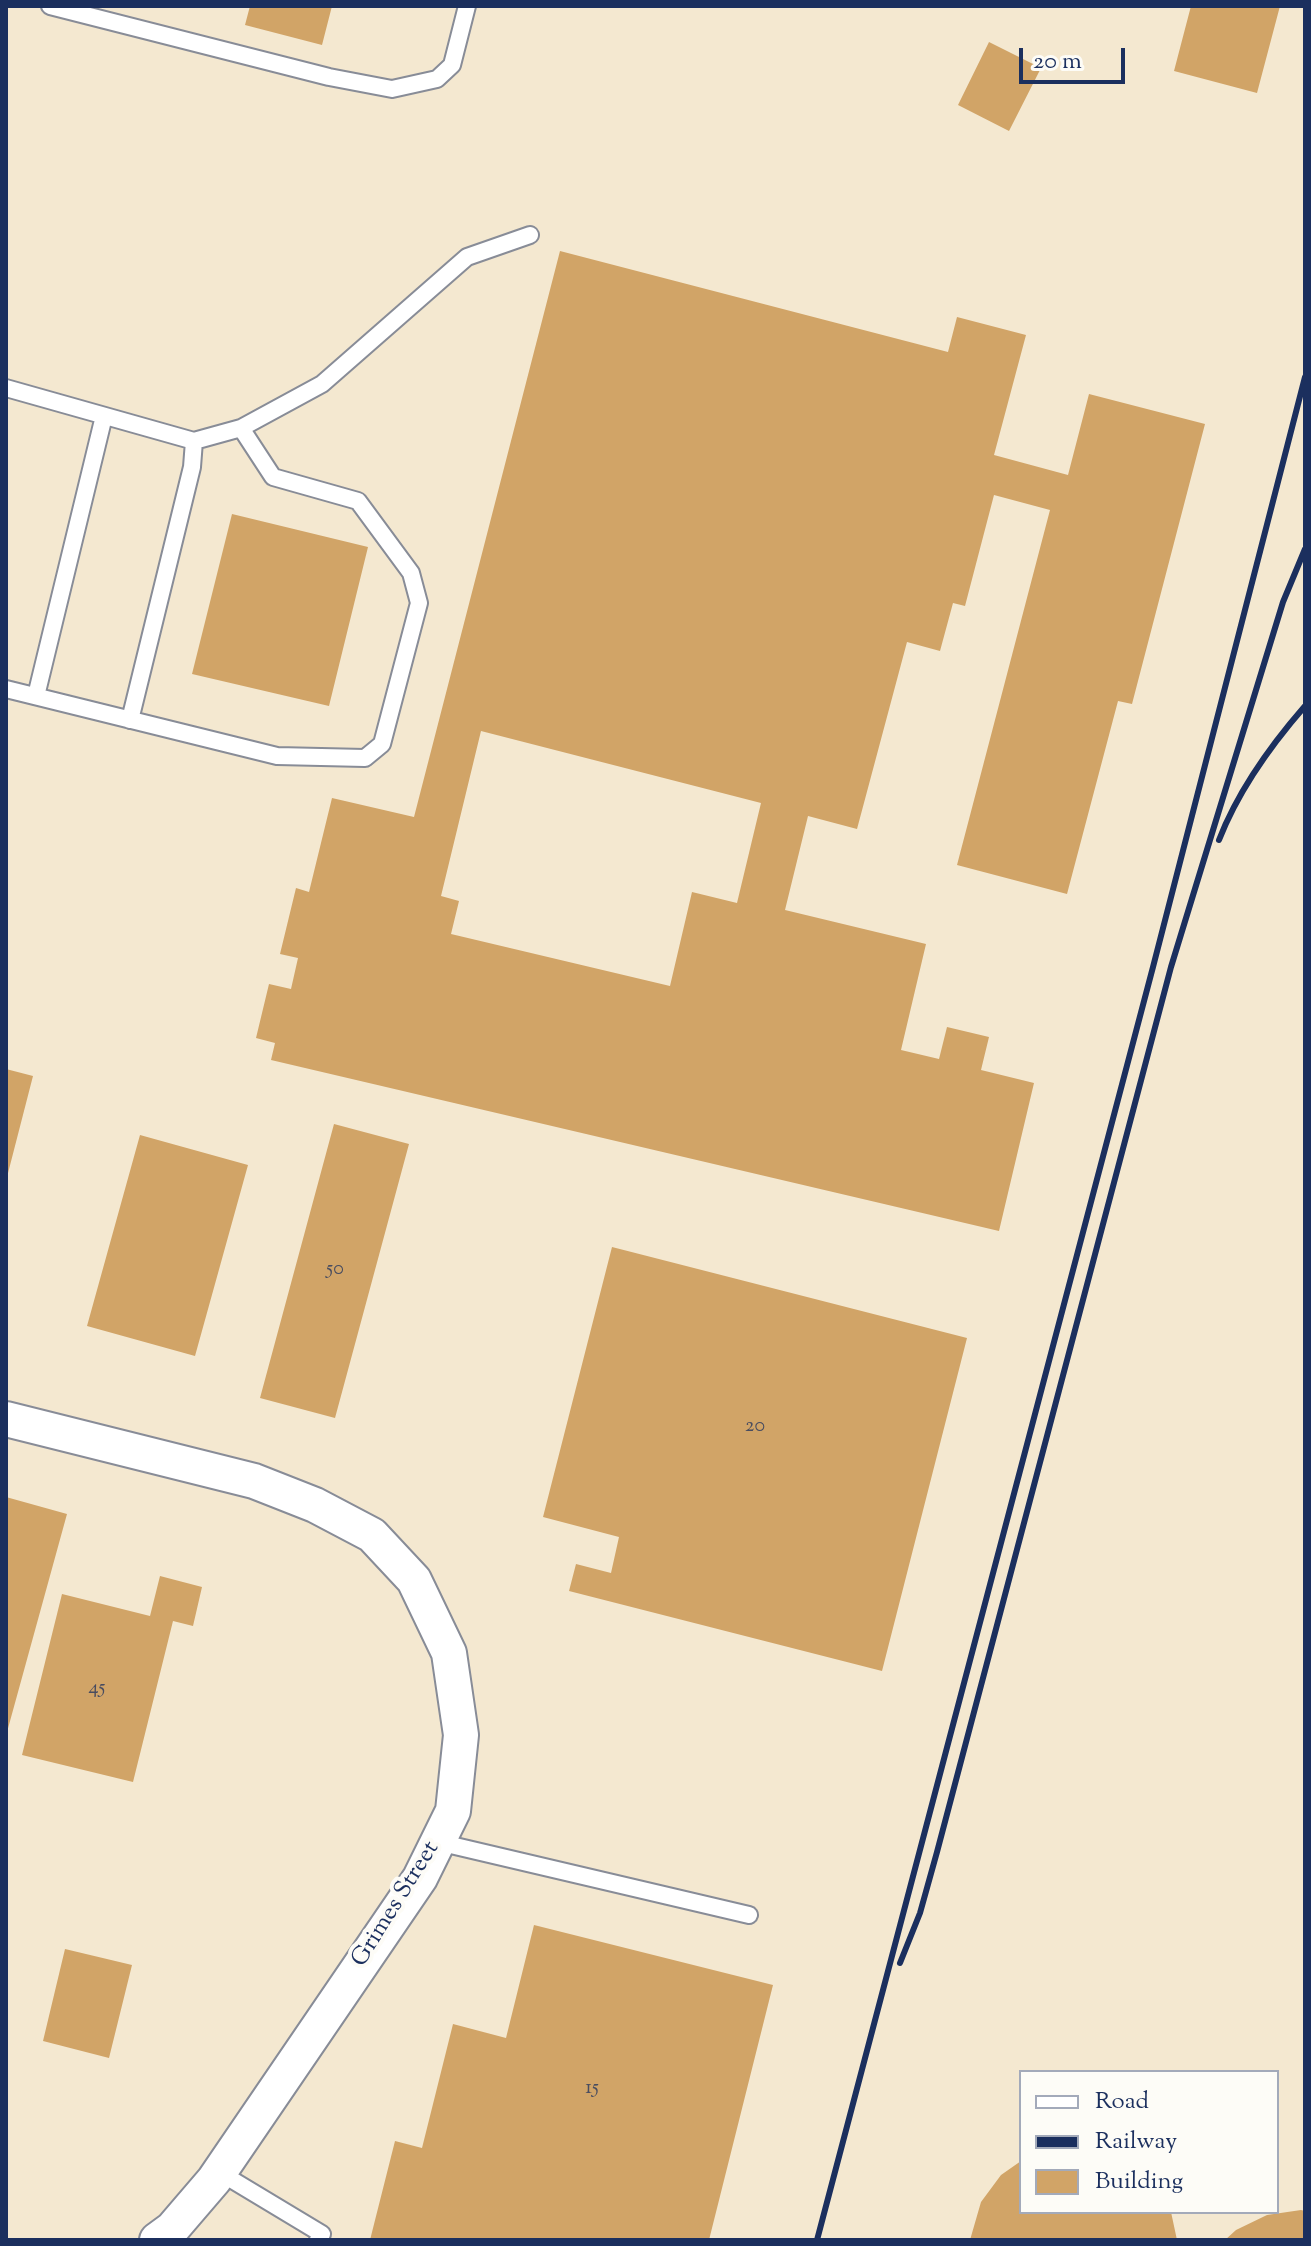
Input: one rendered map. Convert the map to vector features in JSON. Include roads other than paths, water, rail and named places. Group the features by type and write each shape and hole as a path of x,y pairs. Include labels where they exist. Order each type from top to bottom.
{"street":[{"name":"Grimes Street","path":"6,1419 254,1481 315,1505 372,1535 414,1580 449,1653 461,1735 453,1811 438,1842 420,1878 219,2172 172,2229 157,2240"}],"lane":[{"path":"50,6 329,77 392,89 437,79 452,65 467,6"},
{"path":"6,388 194,441 241,428 322,384 467,257 530,235"},
{"path":"36,696 104,416"},
{"path":"6,689 277,756 365,758 382,744 419,603 411,573 358,501 273,477 241,428"},
{"path":"130,720 192,467 194,441"},
{"path":"438,1842 749,1915"},
{"path":"219,2172 322,2234 318,2240"}],"railway":[{"path":"817,2240 1153,967 1305,377"},
{"path":"900,1963 920,1913 937,1852 1171,967 1283,602 1305,549"},
{"path":"1219,840 1256,769 1305,706"}]}
